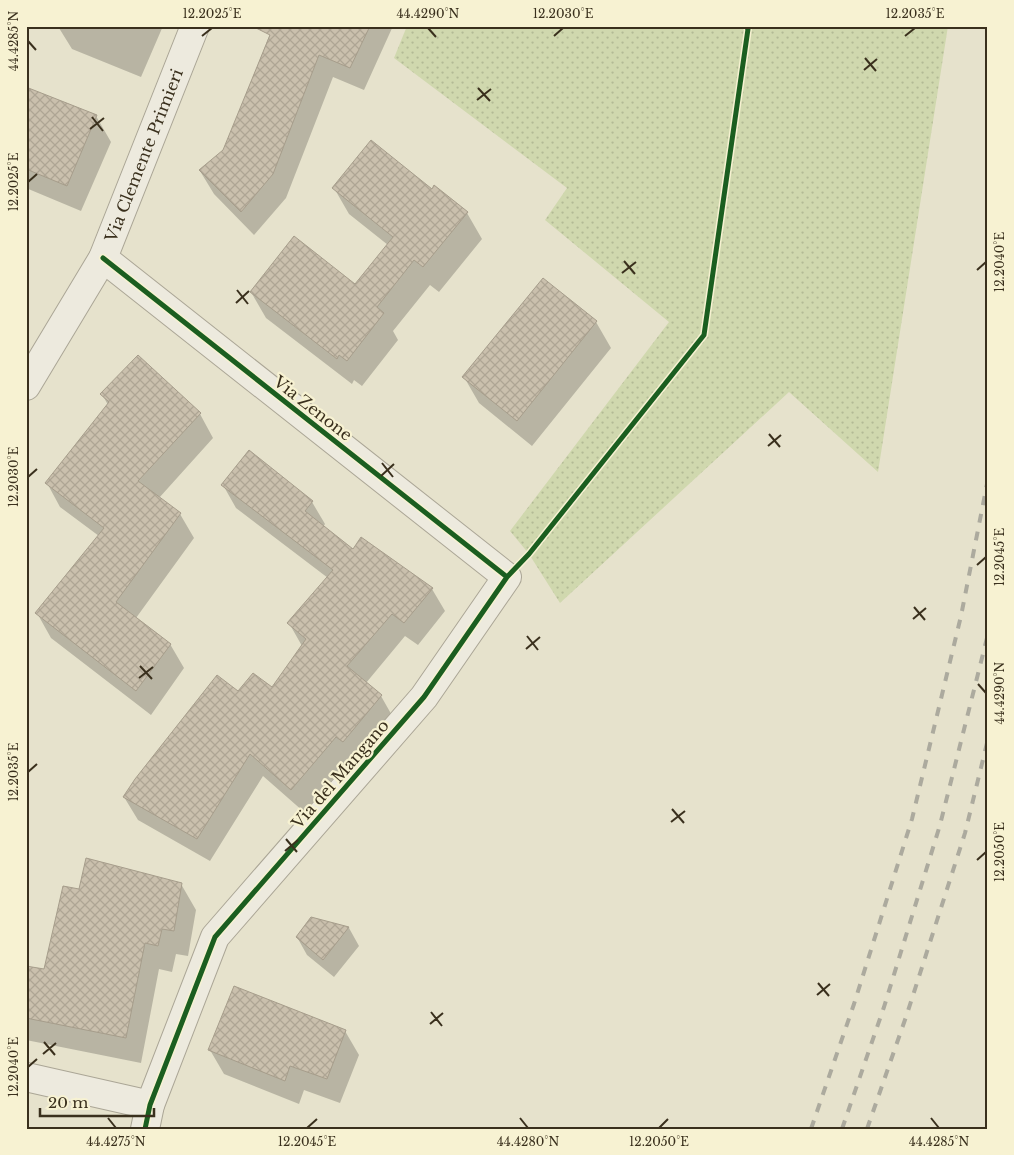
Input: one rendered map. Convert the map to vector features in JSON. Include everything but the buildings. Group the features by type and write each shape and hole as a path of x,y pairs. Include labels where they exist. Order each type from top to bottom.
{"street":[{"name":"Via Clemente Primieri","path":"26,386 103,258 196,26"},
{"name":"Via Zenone","path":"103,258 507,577"},
{"name":"Via del Mangano","path":"147,1117 215,937 424,698 507,577"},
{"path":"26,1077 147,1117"}],"green space":[{"path":"407,26 948,26 878,472 789,392 560,603 529,554 510,531 669,322 545,220 567,188 394,58"}],"railway":[{"path":"811,1129 854,1004 912,819 961,616 988,479"},
{"path":"842,1129 884,1007 940,825 988,634"},
{"path":"867,1129 907,1014 965,833 988,739"}],"cycle path":[{"path":"145,1129 150,1105 215,937 424,697 507,577 529,554 704,335 748,29 746,26"},
{"path":"103,258 507,577"}]}
